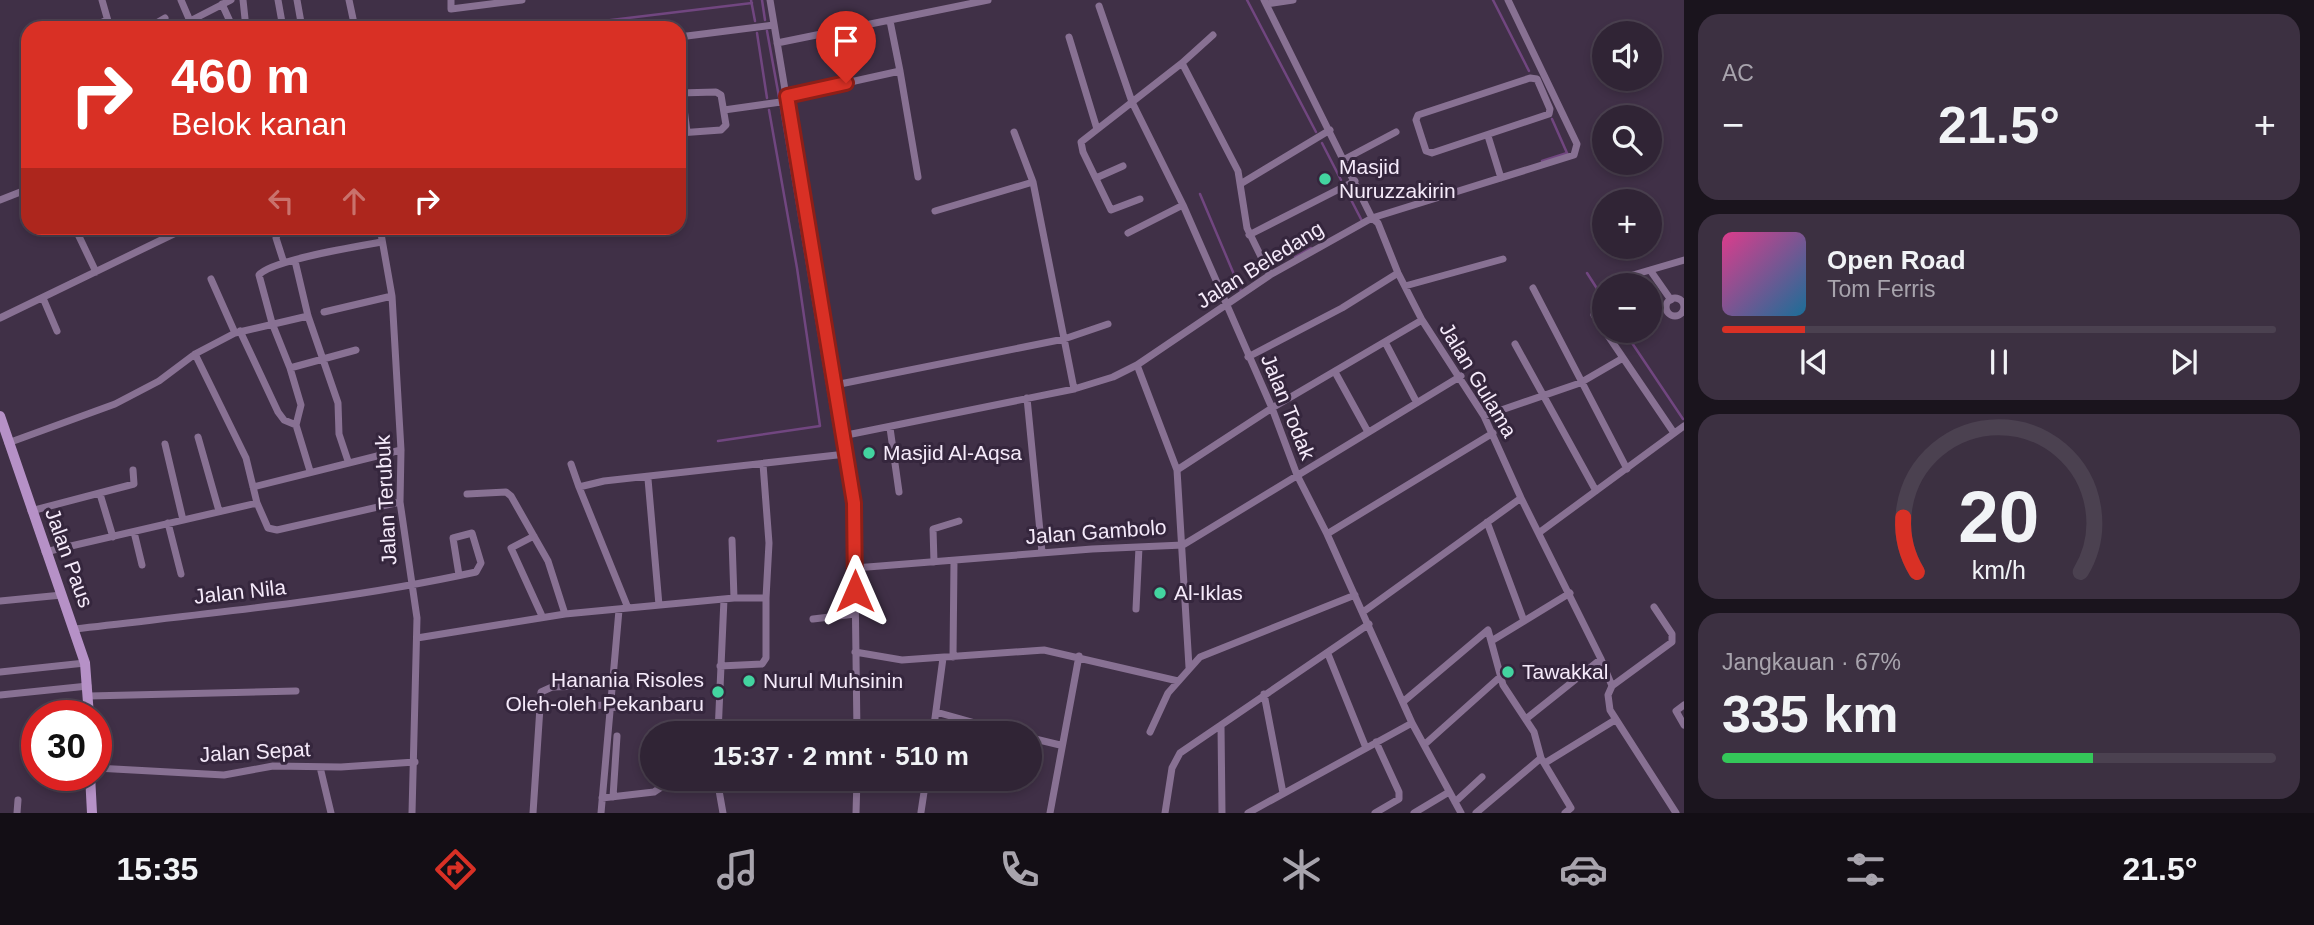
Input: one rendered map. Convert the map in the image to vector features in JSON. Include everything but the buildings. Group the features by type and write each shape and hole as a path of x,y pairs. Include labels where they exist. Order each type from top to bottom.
{"main road":[{"name":"Jalan Paus","path":"0,416 31,511 75,629 85,663 89,700"},
{"path":"91,791 92,813"}],"street":[{"path":"102,0 107,21"},
{"path":"181,0 190,21"},
{"path":"198,21 231,0"},
{"path":"243,0 245,21"},
{"path":"278,0 282,21"},
{"path":"297,0 301,21"},
{"path":"349,0 354,21"},
{"path":"451,0 451,9 522,0"},
{"path":"770,0 855,516 857,721"},
{"path":"777,43 988,0"},
{"path":"1265,2 1293,0"},
{"name":"Jalan Beledang","path":"842,436 1074,388 1113,377 1137,365 1270,275 1372,218 1577,153 1578,147 1508,0"},
{"name":"Jalan Gulama","path":"1265,2 1372,218 1378,223 1398,273 1422,320 1461,376 1493,433 1521,498 1601,659 1612,686 1608,701 1615,720 1676,813"},
{"path":"222,4 230,21"},
{"name":"Jalan Todak","path":"1099,6 1132,102 1183,205 1272,408 1297,475 1327,534 1412,723 1461,813"},
{"path":"160,21 165,18"},
{"path":"890,21 918,177"},
{"path":"686,36 774,24"},
{"path":"1140,199 1112,211 1081,145 1213,35"},
{"path":"1069,37 1097,129"},
{"path":"1182,63 1225,141 1242,183 1249,235 1270,275"},
{"path":"724,110 787,99 900,71"},
{"path":"1536,78 1550,113 1488,136 1430,153 1425,149 1416,116 1536,78"},
{"path":"686,93 718,93 726,125 723,129 686,133"},
{"path":"1242,183 1330,130"},
{"path":"1014,132 1033,182 1074,388"},
{"path":"1345,159 1396,132"},
{"path":"1488,136 1501,178"},
{"path":"1096,178 1123,166"},
{"path":"1249,235 1355,181"},
{"path":"935,211 1033,182"},
{"path":"0,200 21,192"},
{"path":"1128,233 1183,205"},
{"path":"78,235 96,272"},
{"path":"0,318 172,235"},
{"path":"277,235 284,263"},
{"name":"Jalan Terubuk","path":"381,235 392,296 401,450 400,502 416,618 412,813"},
{"path":"310,471 296,425 301,405 272,323 259,275 265,269 284,263 382,242"},
{"path":"1405,286 1503,260"},
{"path":"1640,273 1684,260"},
{"path":"295,261 308,316 340,410 339,435 348,461"},
{"path":"1650,270 1671,300"},
{"path":"1248,356 1342,307 1398,273"},
{"path":"211,279 278,412 284,420 296,425"},
{"path":"1533,288 1627,469"},
{"path":"324,312 392,296"},
{"path":"44,298 57,331"},
{"path":"1671,300 1679,300 1684,304 1682,316 1668,312 1667,307 1671,300"},
{"path":"8,443 115,404 159,382 195,354 238,332 308,316"},
{"path":"1177,470 1272,408 1422,320"},
{"path":"835,385 1064,339 1108,324"},
{"path":"1385,342 1417,403"},
{"path":"1613,343 1674,433"},
{"path":"1515,344 1596,491"},
{"path":"290,368 356,350"},
{"path":"195,354 246,458 264,523 272,530 400,502"},
{"path":"1484,416 1580,383 1623,358"},
{"path":"1137,365 1177,470 1189,667"},
{"path":"1335,372 1368,432"},
{"name":"Jalan Gambolo","path":"855,568 1042,552 1182,545 1461,376"},
{"path":"1027,398 1042,552"},
{"path":"1540,532 1684,426"},
{"path":"890,428 899,492"},
{"path":"1327,534 1493,433"},
{"path":"198,437 219,510"},
{"path":"165,444 183,520"},
{"path":"253,487 348,461 401,450"},
{"path":"579,487 617,480 648,479 846,454"},
{"path":"571,464 628,608"},
{"path":"720,666 762,664 766,658 769,543 763,464"},
{"path":"31,511 134,484 133,470"},
{"path":"648,479 659,605"},
{"path":"467,494 506,492 534,536 554,576 565,614"},
{"path":"100,494 113,537"},
{"path":"1363,612 1521,498"},
{"path":"46,552 257,503"},
{"path":"934,562 933,530 960,521"},
{"path":"1488,522 1524,621"},
{"path":"169,523 181,574"},
{"path":"134,532 142,565"},
{"path":"472,533 481,568 459,575 453,538 472,533"},
{"path":"534,536 510,548 542,617"},
{"path":"732,540 734,598"},
{"path":"1136,610 1139,547"},
{"path":"953,657 954,561"},
{"name":"Jalan Nila","path":"75,629 351,597 459,575"},
{"path":"1493,640 1570,593"},
{"path":"0,601 62,595"},
{"path":"1150,732 1164,700 1189,667 1206,654 1258,636 1355,595"},
{"path":"417,638 565,614 734,598 766,598"},
{"path":"718,721 724,599"},
{"path":"1612,686 1672,642 1672,634 1654,607"},
{"path":"601,813 619,610"},
{"path":"813,619 855,614"},
{"path":"1165,813 1175,760 1188,746 1328,654 1368,624"},
{"path":"1404,701 1485,631 1489,631 1503,685 1526,719 1543,761 1571,808 1565,813"},
{"path":"855,652 902,660 1044,650 1178,681"},
{"path":"1328,654 1366,748"},
{"path":"1050,813 1060,745 1079,656"},
{"path":"935,721 943,658"},
{"path":"1526,719 1601,659"},
{"path":"0,672 85,663"},
{"path":"1424,745 1501,676"},
{"path":"533,813 541,692 552,687 613,685"},
{"path":"0,695 89,691 296,691"},
{"path":"1264,694 1283,793"},
{"path":"578,708 660,701"},
{"path":"1684,705 1676,711 1684,725"},
{"path":"936,712 968,721"},
{"path":"1476,813 1543,761 1615,720"},
{"path":"1248,813 1412,723"},
{"path":"1222,725 1222,813"},
{"path":"613,797 618,736"},
{"path":"1042,741 1060,745"},
{"path":"1375,813 1399,799 1399,792 1376,742"},
{"path":"606,761 615,762"},
{"name":"Jalan Sepat","path":"112,769 224,775 273,766 320,767 415,762"},
{"path":"320,767 331,813"},
{"path":"1455,802 1482,777"},
{"path":"602,799 658,791"},
{"path":"719,791 723,813"},
{"path":"856,813 857,791"},
{"path":"922,813 925,791"},
{"path":"1414,813 1449,792"},
{"path":"17,813 18,800"}],"waterway":[{"path":"751,0 755,21"},
{"path":"762,0 765,20"},
{"path":"1247,0 1316,132"},
{"path":"1493,0 1529,71"},
{"path":"603,21 752,3"},
{"path":"767,31 779,97"},
{"path":"757,33 767,98"},
{"path":"781,108 836,438"},
{"path":"718,441 820,426 797,268 769,110"},
{"path":"1542,161 1567,153 1552,119"},
{"path":"1322,143 1341,180"},
{"path":"1346,190 1362,221"},
{"path":"1200,194 1241,291"},
{"path":"1295,257 1311,248"},
{"path":"1587,273 1592,281"},
{"path":"1632,343 1683,419"}],"place":[{"name":"Masjid Nuruzzakirin","path":"1325,179"},
{"name":"Masjid Al-Aqsa","path":"869,453"},
{"name":"Al-Iklas","path":"1160,593"},
{"name":"Tawakkal","path":"1508,672"},
{"name":"Nurul Muhsinin","path":"749,681"},
{"name":"Hanania Risoles Oleh-oleh Pekanbaru","path":"718,692"}],"route":[{"path":"846,83 787,96 854,503 855,591"}]}
